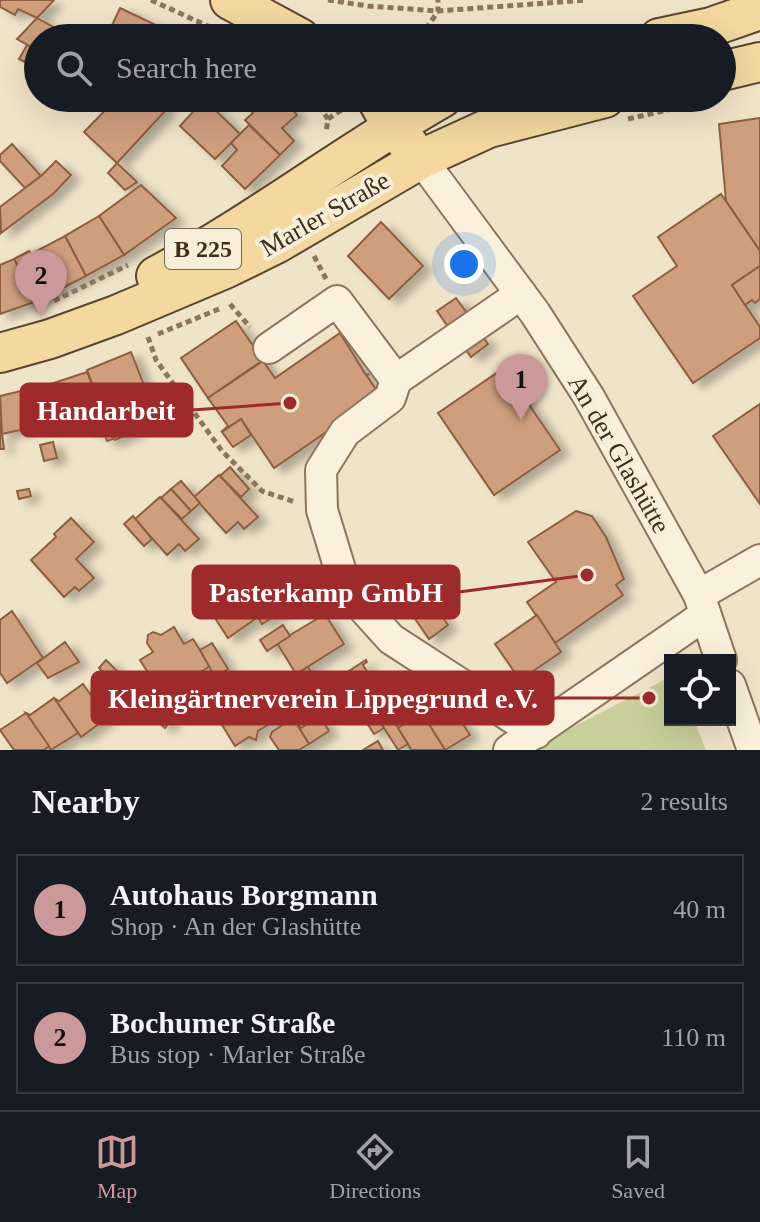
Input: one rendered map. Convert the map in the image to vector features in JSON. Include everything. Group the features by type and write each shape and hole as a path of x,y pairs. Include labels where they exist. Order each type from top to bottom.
{"main road":[{"path":"720,24 760,10"},
{"path":"222,15 253,24"},
{"path":"736,44 760,36"},
{"path":"736,68 760,62"},
{"path":"384,112 421,159"},
{"name":"Marler Straße","path":"2,352 68,324 178,264 384,112"},
{"name":"Marler Straße","path":"2,352 116,315 225,269 276,244 421,159 528,112"}],"street":[{"name":"An der Glashütte","path":"421,159 521,294 589,397 702,605 719,654"},
{"path":"521,294 396,380 390,398 345,432 321,470 322,510 346,589 391,639 536,733"},
{"path":"269,348 337,301 396,380"},
{"path":"509,750 536,733 760,560"},
{"path":"736,702 753,750"}],"path":[{"path":"151,0 222,15"},
{"path":"328,0 438,11 587,0"},
{"path":"429,24 438,11 438,0"},
{"path":"323,112 328,119"},
{"path":"148,337 156,360 222,451 262,491 278,496"}],"green space":[{"path":"664,680 664,726 696,726 706,750 537,750 573,727"}],"building":[{"path":"0,0 54,0 37,18 18,9 15,15 0,7"},
{"path":"120,8 154,24 113,24"},
{"path":"37,18 48,24 31,24"},
{"path":"103,112 164,112 117,163 84,132"},
{"path":"193,112 217,112 240,134 215,159 180,126"},
{"path":"294,112 297,115 282,128 294,141 280,155 245,120 253,113"},
{"path":"760,118 760,251 726,201 719,124"},
{"path":"249,125 280,155 245,189 222,166 237,150 231,143"},
{"path":"12,144 41,176 25,188 0,161 0,155"},
{"path":"56,161 71,175 53,194 1,233 0,207"},
{"path":"117,163 137,182 125,190 108,173"},
{"path":"141,185 176,218 124,255 99,216"},
{"path":"721,194 760,251 760,266 732,285 760,327 760,338 693,383 633,296 677,266 658,237"},
{"path":"99,216 124,255 86,276 65,236"},
{"path":"381,222 423,266 389,299 348,256"},
{"path":"65,236 86,276 37,301 14,259 29,251 31,254"},
{"path":"14,259 37,301 0,314 0,265"},
{"path":"760,266 760,299 745,305 732,285"},
{"path":"456,298 470,317 451,331 437,311"},
{"path":"236,321 263,360 208,398 181,358"},
{"path":"340,333 380,395 274,468 241,419 221,432 228,426 208,398 263,361 275,378"},
{"path":"482,335 488,344 471,357 464,347"},
{"path":"131,352 149,398 105,417 87,370"},
{"path":"504,368 560,450 494,495 438,413"},
{"path":"87,372 113,439 107,441 103,429 91,432 88,422 93,420 90,410 65,419 54,383"},
{"path":"54,383 65,419 34,427 25,390"},
{"path":"25,390 34,427 2,434 0,396"},
{"path":"760,404 760,504 713,436"},
{"path":"125,408 136,431 115,440 105,417"},
{"path":"0,418 4,449 0,449"},
{"path":"241,419 251,435 233,447 222,432"},
{"path":"53,442 57,458 44,461 40,445"},
{"path":"230,467 249,489 241,497 220,476"},
{"path":"219,475 258,517 244,529 238,522 226,533 194,497"},
{"path":"181,481 200,503 191,511 171,489"},
{"path":"29,489 31,496 19,499 17,491"},
{"path":"171,489 191,511 182,519 161,498"},
{"path":"160,497 199,539 185,551 179,544 167,555 135,519"},
{"path":"576,511 592,516 606,537 624,579 616,585 623,595 555,643 527,602 556,582 528,542"},
{"path":"133,516 152,539 144,546 124,524"},
{"path":"71,518 94,542 76,559 94,578 79,591 75,587 64,597 31,560"},
{"path":"263,567 289,607 262,624 258,617 228,638 202,598 232,579 235,584"},
{"path":"421,587 448,625 429,639 402,600"},
{"path":"12,611 43,658 7,683 0,673 0,620"},
{"path":"325,614 344,644 296,674 277,643"},
{"path":"537,615 561,652 520,680 495,644"},
{"path":"283,625 290,636 267,651 260,640"},
{"path":"174,627 184,644 193,639 210,666 190,679 188,685 182,683 163,696 140,660 153,652 147,643 148,635 153,632 161,635"},
{"path":"65,642 79,662 48,678 37,663"},
{"path":"212,643 228,669 215,677 200,650"},
{"path":"106,660 119,673 111,681 99,668"},
{"path":"366,660 363,665 376,686 381,685 339,711 324,687"},
{"path":"308,667 315,678 292,692 285,680"},
{"path":"251,673 279,718 258,731 256,740 249,737 235,746 216,715 240,701 231,685"},
{"path":"83,684 107,718 81,737 54,698 59,701"},
{"path":"54,698 78,733 51,750 26,713 30,715"},
{"path":"446,698 470,735 445,750 422,713"},
{"path":"371,708 384,728 374,734 361,714"},
{"path":"26,713 49,746 44,750 14,750 0,730"},
{"path":"318,713 329,731 309,744 293,718 301,728 319,717"},
{"path":"389,713 408,744 398,750 379,720"},
{"path":"422,713 445,750 411,750 398,728"},
{"path":"162,714 171,720 165,728 157,721"},
{"path":"293,718 309,744 299,750 279,750 270,737 272,732"},
{"path":"378,741 383,750 363,750"}],"place":[{"name":"Bochumer Straße","path":"41,316"},
{"name":"Handarbeit","path":"290,403"},
{"name":"Autohaus Borgmann","path":"521,420"},
{"name":"Pasterkamp GmbH","path":"587,575"},
{"name":"Kleingärtnerverein Lippegrund e.V.","path":"649,698"}]}
